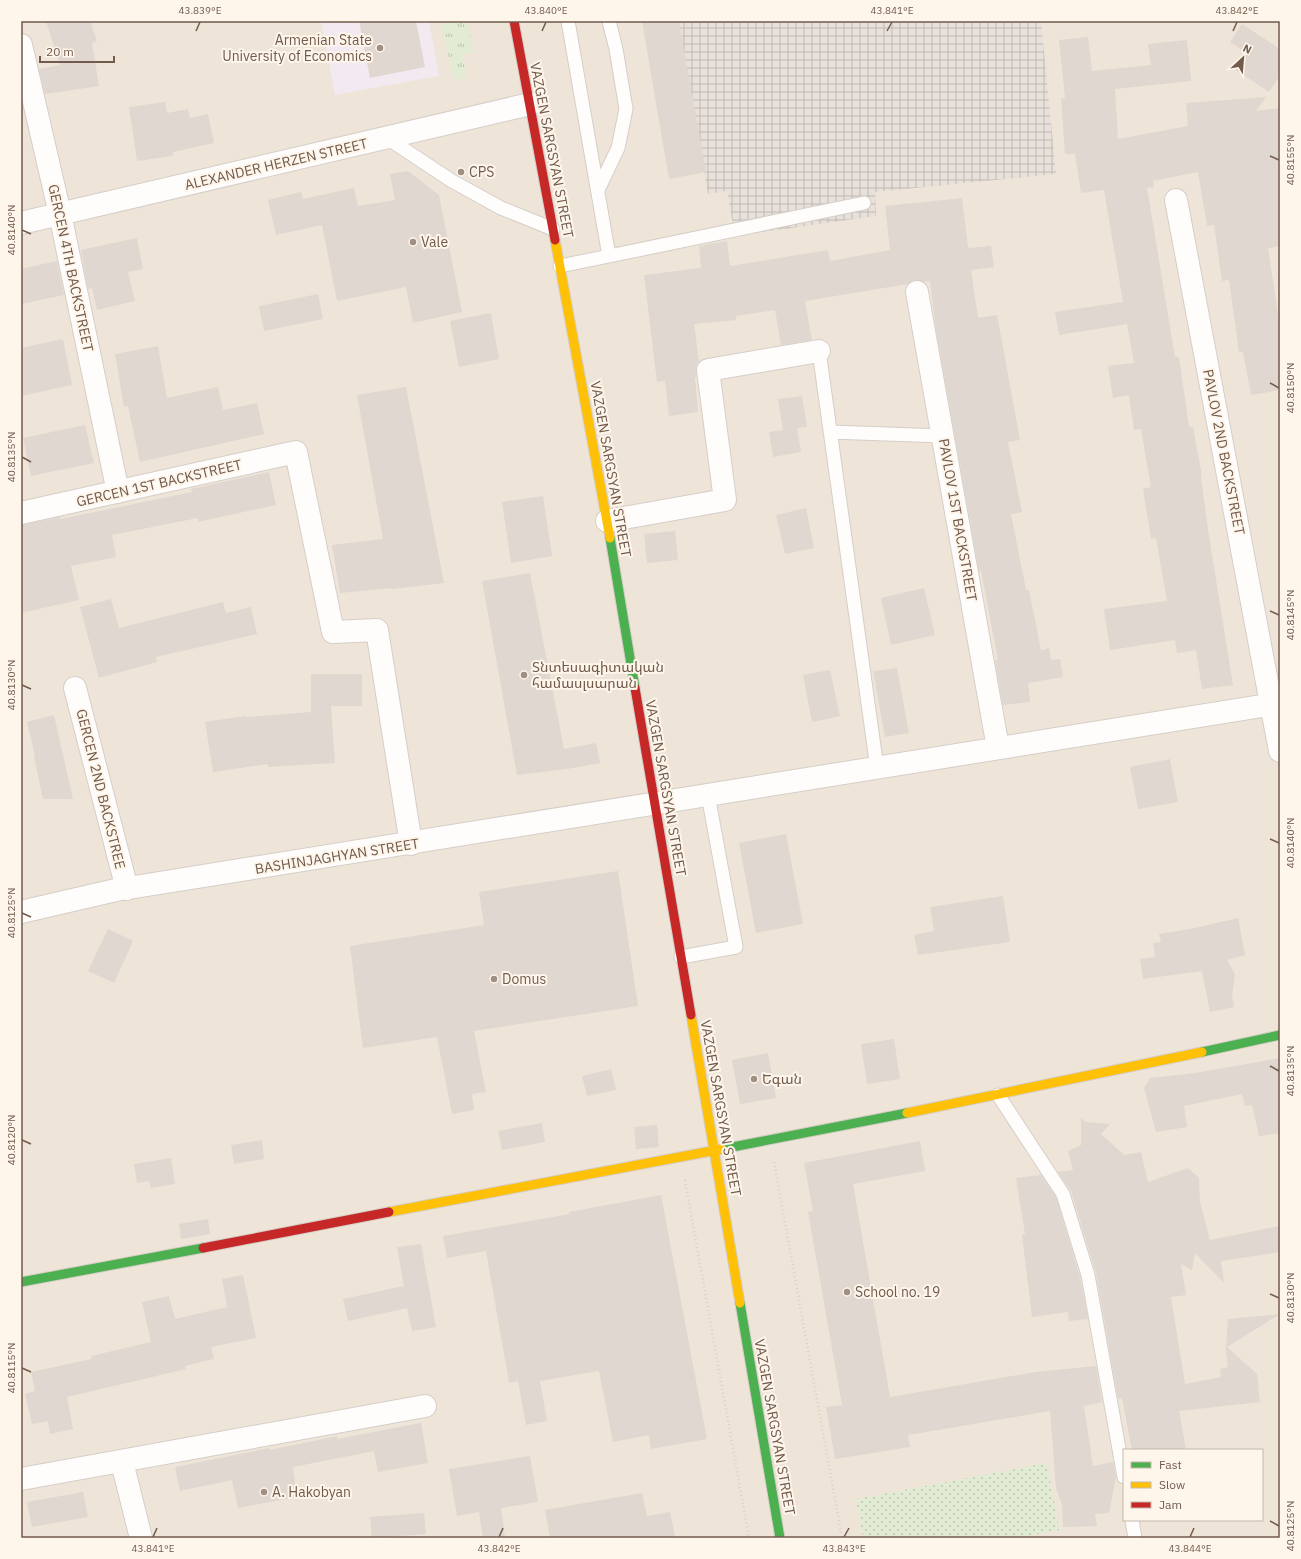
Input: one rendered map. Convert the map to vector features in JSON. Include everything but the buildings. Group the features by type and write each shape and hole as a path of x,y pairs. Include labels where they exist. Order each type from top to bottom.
{"main road":[{"name":"VAZGEN SARGSYAN STREET","path":"514,21 607,520 654,804 780,1538"},
{"path":"21,1282 714,1151 998,1095 1280,1035"}],"street":[{"name":"GERCEN 4TH BACKSTREET","path":"21,45 60,214 118,492"},
{"name":"ALEXANDER HERZEN STREET","path":"21,223 530,104"},
{"name":"PAVLOV 2ND BACKSTREET","path":"1176,200 1276,704 1280,750"},
{"name":"PAVLOV 1ST BACKSTREET","path":"917,292 998,748"},
{"path":"607,520 725,500 708,370 819,351"},
{"name":"GERCEN 1ST BACKSTREET","path":"21,513 296,452 333,632 377,630 411,844"},
{"name":"GERCEN 2ND BACKSTREE","path":"75,688 127,889"},
{"name":"BASHINJAGHYAN STREET","path":"21,912 127,889 1276,704"},
{"path":"21,1479 122,1462 425,1406"},
{"path":"122,1462 141,1538"}],"lane":[{"path":"568,21 609,256"},
{"path":"598,190 618,148 626,109 616,49 609,21"},
{"path":"387,138 452,181 501,208 553,229"},
{"path":"560,266 864,203"},
{"path":"819,351 877,768"},
{"path":"830,432 943,436"},
{"path":"681,957 736,948 708,795"},
{"path":"998,1095 1062,1194 1088,1275 1123,1471"},
{"path":"1132,1521 1135,1538"}],"path":[{"path":"770,1140 842,1538"},
{"path":"681,1157 749,1538"}],"shaded area":[{"path":"21,21 1280,21 1280,1538 21,1538"},
{"name":"Armenian State University of Economics","path":"321,21 429,21 439,76 335,95"},
{"path":"676,21 1041,21 1056,174 875,192 876,216 735,236 727,191 708,194"}],"green space":[{"path":"455,21 467,21 474,52 462,55 467,78 454,80 441,24"},
{"path":"1047,1463 1059,1530 1018,1538 863,1538 856,1499"}],"traffic: fast":[{"path":"610,538 635,688"},
{"path":"1202,1052 1280,1035"},
{"path":"722,1149 907,1113"},
{"path":"21,1282 203,1248"},
{"path":"740,1303 780,1538"}],"traffic: slow":[{"path":"555,240 610,538"},
{"path":"691,1015 740,1303"},
{"path":"907,1113 1202,1052"},
{"path":"389,1212 722,1149"}],"traffic: jam":[{"path":"514,21 555,240"},
{"path":"635,688 691,1015"},
{"path":"203,1248 389,1212"}],"place":[{"name":"Armenian State University of Economics","path":"380,48"},
{"name":"CPS","path":"461,172"},
{"name":"Vale","path":"413,242"},
{"name":"Տնտեսագիտական համասլսարան","path":"524,675"},
{"name":"Domus","path":"494,979"},
{"name":"Եգան","path":"754,1079"},
{"name":"School no. 19","path":"847,1292"},
{"name":"A. Hakobyan","path":"264,1492"}]}
